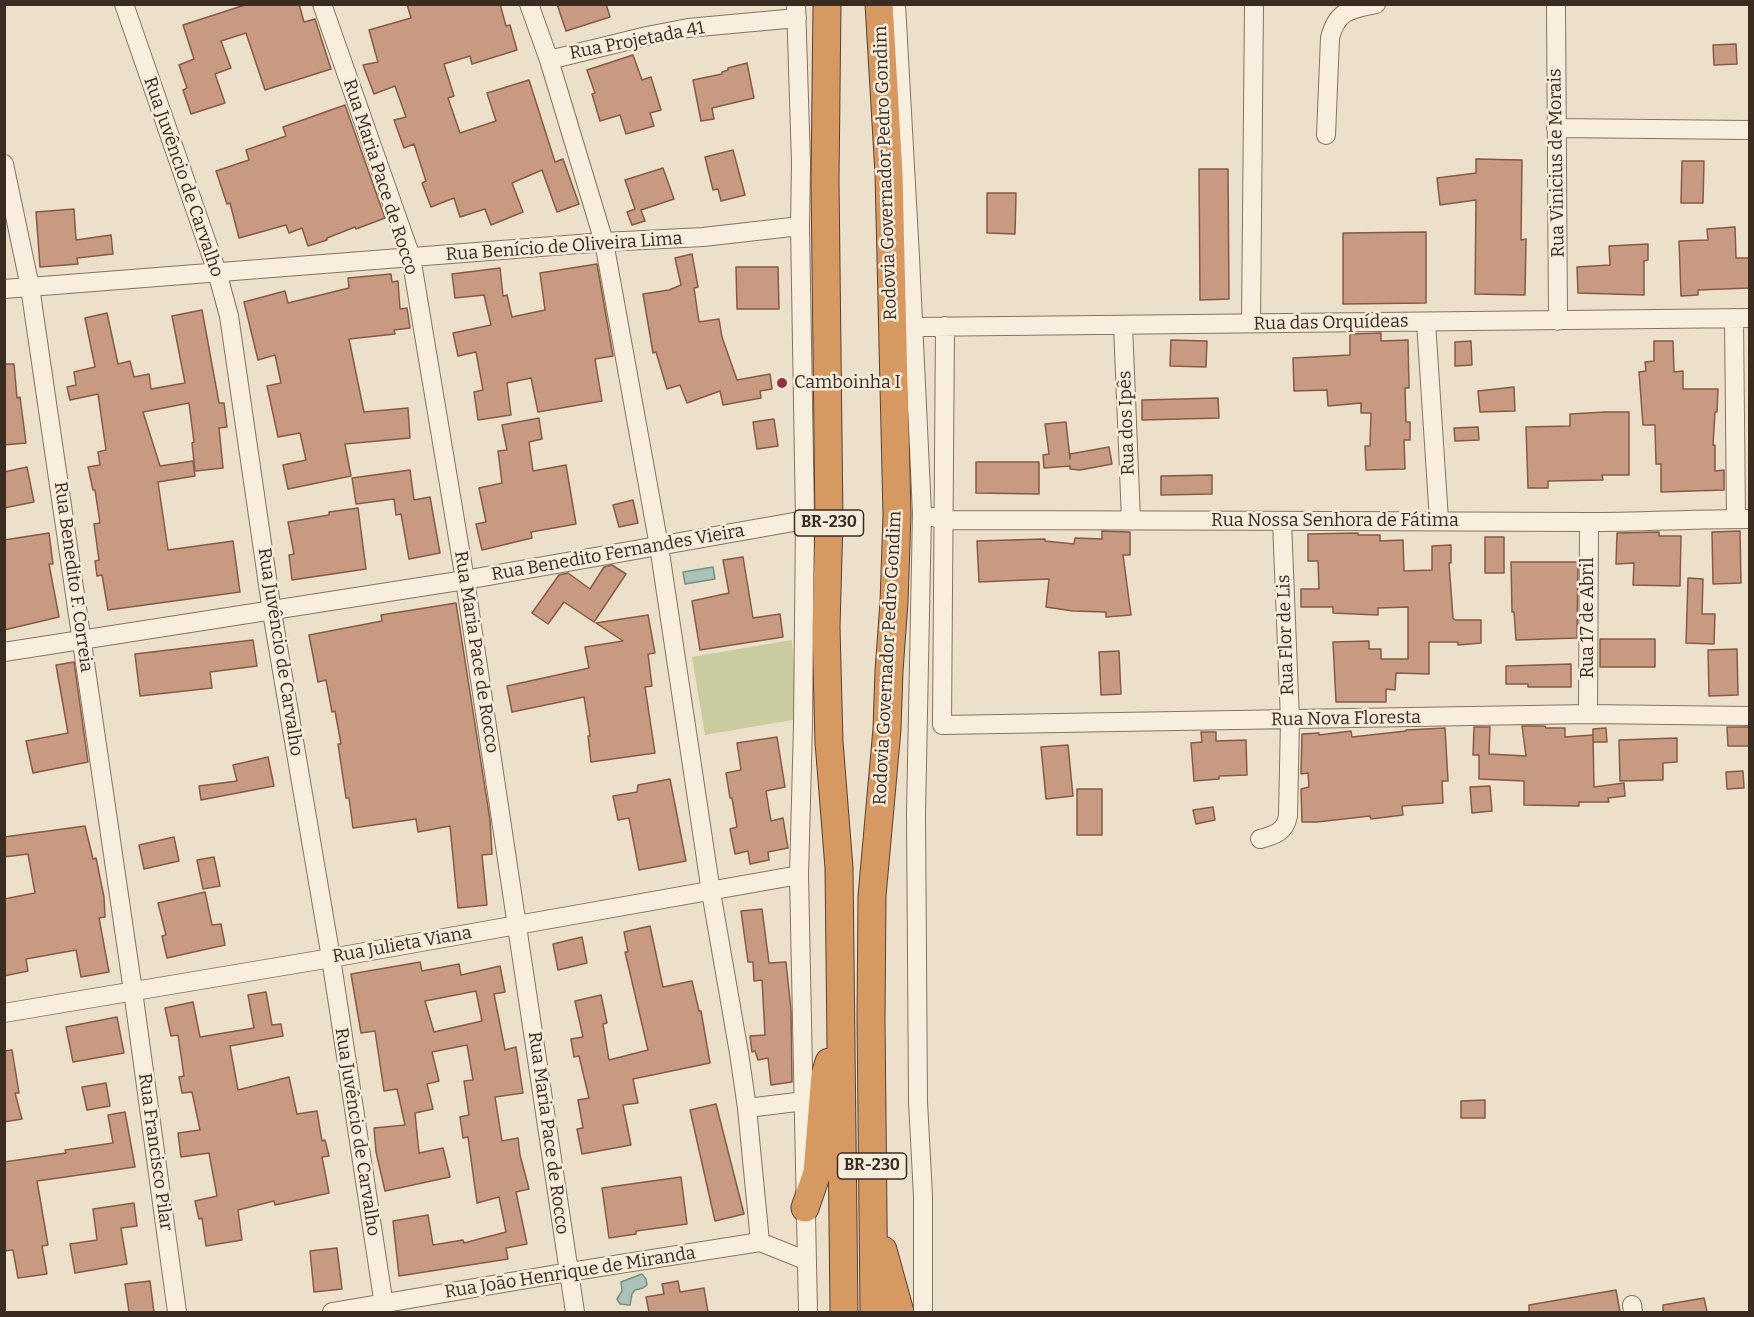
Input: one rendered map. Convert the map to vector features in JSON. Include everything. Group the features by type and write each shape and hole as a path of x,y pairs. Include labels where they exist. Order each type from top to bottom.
{"highway":[{"name":"BR-230","path":"826,4 825,180 829,521 826,627 829,742 838,868 844,1312"},
{"name":"Rodovia Governador Pedro Gondim","path":"874,1312 872,896 887,729 897,516 888,174 879,4"},
{"path":"805,1208 817,1173 825,1075 842,1040"},
{"path":"873,1212 900,1312"}],"street":[{"name":"Rua Juvêncio de Carvalho","path":"124,4 217,272 229,316 272,612 331,958 384,1308"},
{"name":"Rua Maria Pace de Rocco","path":"322,4 411,257 465,580 575,1312"},
{"path":"529,4 549,60 604,242 659,546 711,892 747,1108 760,1242 805,1260"},
{"path":"896,4 922,513 916,813 918,1102 923,1196 923,1312"},
{"path":"1251,323 1254,4"},
{"path":"1326,135 1330,38 1333,25 1340,15 1353,9 1377,4"},
{"name":"Rua Vinicius de Morais","path":"1556,4 1558,321"},
{"path":"796,11 801,163 805,520 799,875 805,1101 805,1260 808,1312"},
{"name":"Rua Projetada 41","path":"549,60 647,36 796,11"},
{"path":"1556,128 1749,130"},
{"name":"Rua Benedito F. Correia","path":"4,164 30,287 133,992"},
{"name":"Rua Benício de Oliveira Lima","path":"4,289 117,282 604,242 704,237 800,226"},
{"path":"1742,318 1743,519"},
{"name":"Rua das Orquídeas","path":"913,327 1742,318"},
{"path":"1426,322 1439,520"},
{"name":"Rua dos Ipês","path":"1124,325 1131,520"},
{"path":"943,520 945,326"},
{"name":"Rua Nossa Senhora de Fátima","path":"922,513 943,520 1589,522 1743,519"},
{"name":"Rua Benedito Fernandes Vieira","path":"4,652 272,612 805,520"},
{"name":"Rua Nova Floresta","path":"943,520 942,725 1588,714 1749,716"},
{"name":"Rua Flor de Lis","path":"1260,839 1276,835 1287,823 1290,720 1282,522"},
{"name":"Rua 17 de Abril","path":"1588,714 1589,522"},
{"name":"Rua Julieta Viana","path":"4,1013 799,875"},
{"name":"Rua Francisco Pilar","path":"133,992 177,1312"},
{"path":"747,1108 805,1101"},
{"name":"Rua João Henrique de Miranda","path":"332,1312 384,1308 569,1272 760,1242"}],"green space":[{"path":"792,640 798,719 705,735 692,657"}],"shaded area":[{"path":"713,567 715,579 685,584 683,572"},
{"path":"642,1274 647,1285 635,1290 630,1305 620,1304 617,1299 622,1291 621,1282"}],"building":[{"path":"248,4 299,4 304,22 315,19 331,69 265,90 246,33 221,41 231,68 215,74 225,103 191,114 183,90 187,88 179,65 194,59 183,25"},
{"path":"407,4 500,4 506,26 510,25 517,50 472,64 470,56 444,64 454,96 448,98 460,133 496,121 487,93 529,80 555,162 563,159 579,204 557,212 542,170 512,183 523,212 491,225 485,209 460,217 454,198 431,207 422,183 426,181 414,144 404,148 394,120 406,117 395,86 374,94 363,65 378,62 369,30 411,18"},
{"path":"557,4 606,4 610,17 566,31"},
{"path":"1736,44 1737,64 1714,65 1713,45"},
{"path":"633,55 642,80 651,77 661,110 650,113 654,126 626,134 620,115 600,121 592,94 595,93 587,70"},
{"path":"747,63 754,98 712,108 714,119 701,121 693,80 722,74 728,68"},
{"path":"345,105 385,218 308,246 302,228 289,233 286,225 239,238 230,203 227,204 216,171 249,160 246,150 286,136 283,127"},
{"path":"733,150 745,195 721,201 718,189 713,190 705,157"},
{"path":"1476,159 1522,160 1521,240 1526,239 1525,295 1475,294 1476,200 1440,205 1437,178 1476,173"},
{"path":"1682,161 1704,161 1703,203 1681,203"},
{"path":"663,168 674,199 641,210 645,221 632,225 627,212 635,209 625,180"},
{"path":"1199,169 1228,169 1229,299 1200,300"},
{"path":"987,193 1016,193 1015,234 987,233"},
{"path":"74,209 76,240 111,235 113,254 77,258 78,264 40,267 36,212"},
{"path":"1735,227 1736,258 1749,258 1749,288 1698,290 1698,295 1681,296 1679,241 1708,240 1707,229"},
{"path":"1426,232 1426,303 1343,304 1343,233"},
{"path":"1648,244 1648,260 1644,261 1644,295 1578,293 1577,267 1610,265 1609,246"},
{"path":"692,254 698,287 694,288 699,322 719,319 722,337 737,380 770,374 772,389 760,391 761,398 723,405 720,391 687,403 680,385 667,389 656,352 653,353 643,294 669,290 681,285 675,258"},
{"path":"597,264 613,356 595,359 602,401 538,412 531,378 507,383 511,415 478,420 474,392 483,390 476,352 458,356 453,333 491,325 484,295 455,298 452,274 500,268 503,296 507,295 512,317 545,310 540,273"},
{"path":"736,267 778,267 779,309 737,309"},
{"path":"391,274 392,282 398,281 400,309 407,308 410,328 394,330 395,334 349,339 364,412 408,408 410,438 345,444 351,476 288,489 283,465 306,460 300,433 278,437 267,386 281,383 275,355 258,360 244,302 285,291 288,303 349,288 348,278"},
{"path":"202,310 219,403 224,403 227,427 219,428 223,468 195,471 189,403 143,412 160,466 193,461 195,476 158,482 168,550 233,541 240,592 108,610 102,575 97,576 95,561 99,560 94,524 100,523 95,490 93,490 88,467 100,465 98,452 106,450 98,394 70,400 67,387 76,385 74,372 95,367 85,318 107,313 118,364 130,361 134,377 149,374 151,389 185,383 172,316"},
{"path":"1381,333 1381,341 1408,340 1409,388 1405,388 1406,422 1410,422 1410,440 1404,440 1405,469 1366,470 1365,446 1370,446 1371,413 1361,413 1361,403 1328,406 1327,390 1294,391 1293,358 1350,355 1350,334"},
{"path":"1171,340 1207,341 1206,367 1170,366"},
{"path":"1471,341 1472,365 1455,366 1455,342"},
{"path":"1654,341 1673,341 1674,372 1683,371 1683,389 1718,389 1713,445 1715,445 1715,471 1724,470 1724,490 1661,492 1661,464 1656,464 1655,425 1643,425 1639,372 1646,371 1645,362 1654,361"},
{"path":"4,364 14,364 17,398 20,397 26,443 4,445"},
{"path":"1514,387 1515,411 1480,412 1478,391"},
{"path":"1218,398 1219,418 1142,420 1142,400"},
{"path":"1629,412 1629,475 1602,475 1603,480 1548,481 1548,488 1528,488 1526,427 1570,426 1570,414"},
{"path":"539,418 542,439 529,442 533,471 566,465 576,524 531,532 532,538 482,550 476,524 486,522 479,488 502,483 498,451 507,450 502,425"},
{"path":"774,419 778,446 757,449 753,422"},
{"path":"1066,422 1070,459 1070,454 1109,447 1112,464 1080,470 1070,469 1070,466 1044,468 1043,455 1049,454 1045,424"},
{"path":"1478,427 1479,440 1455,441 1454,428"},
{"path":"976,462 1039,462 1039,494 976,493"},
{"path":"27,467 34,502 4,508 4,472"},
{"path":"410,470 414,500 430,497 440,553 409,559 401,514 396,515 394,499 356,504 352,478"},
{"path":"1212,475 1212,494 1161,495 1161,476"},
{"path":"633,500 638,523 619,527 613,505"},
{"path":"358,508 366,569 292,580 289,555 294,554 288,522"},
{"path":"1102,531 1130,532 1130,555 1123,555 1131,615 1106,617 1106,612 1046,607 1049,579 979,582 977,541 1045,539 1045,541 1074,544 1075,538 1102,539"},
{"path":"1740,531 1741,583 1713,584 1712,532"},
{"path":"1659,532 1659,536 1681,536 1680,586 1633,585 1634,563 1616,564 1617,533"},
{"path":"49,533 53,564 49,564 59,617 4,630 4,540"},
{"path":"1358,533 1358,535 1380,535 1380,541 1403,540 1404,571 1432,570 1432,546 1451,545 1451,563 1449,563 1453,618 1455,620 1481,620 1481,643 1458,645 1458,642 1429,642 1429,674 1396,673 1395,690 1386,689 1386,702 1336,702 1333,642 1369,641 1369,649 1381,649 1381,659 1408,659 1408,607 1378,608 1378,615 1333,613 1333,607 1301,607 1301,589 1319,589 1318,561 1308,561 1308,534"},
{"path":"1485,537 1504,537 1504,573 1485,573"},
{"path":"743,557 753,618 780,614 783,637 700,650 692,601 729,593 723,560"},
{"path":"1511,562 1578,562 1577,638 1516,640 1514,612 1512,612"},
{"path":"612,565 626,574 594,622 564,602 548,624 532,613 559,575 568,573 590,589 604,567"},
{"path":"1688,578 1703,579 1702,614 1715,614 1714,644 1686,643"},
{"path":"456,603 490,820 492,854 482,855 487,905 458,908 450,826 418,832 416,819 353,828 349,798 346,798 338,744 341,744 335,711 332,712 326,680 318,682 309,635 382,621 381,615"},
{"path":"648,615 655,653 648,654 652,686 645,687 655,753 591,762 584,697 512,712 507,686 589,668 585,647 623,641 596,623"},
{"path":"1600,639 1655,639 1655,667 1600,667"},
{"path":"253,640 257,666 210,672 212,688 140,696 135,654"},
{"path":"1737,649 1738,695 1709,696 1708,650"},
{"path":"1119,651 1121,694 1101,695 1099,652"},
{"path":"74,662 88,762 33,773 26,741 68,733 56,665"},
{"path":"1571,664 1571,687 1528,687 1528,684 1506,684 1506,666"},
{"path":"1522,726 1565,728 1565,737 1593,735 1594,787 1624,783 1625,796 1608,798 1609,802 1579,802 1579,806 1524,805 1524,781 1479,779 1479,755 1473,755 1474,727 1490,727 1489,754 1526,756"},
{"path":"1727,727 1749,727 1749,746 1728,746"},
{"path":"1445,728 1448,781 1442,781 1443,803 1402,806 1403,815 1302,822 1301,789 1309,787 1308,773 1301,774 1302,734 1319,733 1319,735 1351,731 1352,737"},
{"path":"1606,728 1607,742 1593,742 1593,729"},
{"path":"1201,732 1216,732 1216,741 1246,740 1247,775 1219,776 1219,779 1194,781 1191,743 1202,742"},
{"path":"777,737 785,787 766,791 771,821 783,818 788,848 768,852 769,860 750,864 748,851 735,854 730,829 737,827 726,773 741,770 737,743"},
{"path":"1677,738 1677,762 1663,763 1663,780 1620,781 1619,740"},
{"path":"1068,745 1073,796 1046,799 1041,747"},
{"path":"268,757 274,786 201,800 199,786 237,781 233,765"},
{"path":"1743,771 1744,788 1727,789 1726,772"},
{"path":"670,779 686,861 639,870 629,818 618,820 613,796 637,792 638,785"},
{"path":"1490,786 1492,811 1472,813 1470,787"},
{"path":"1077,789 1102,789 1102,835 1077,835"},
{"path":"1213,807 1215,820 1196,824 1193,810"},
{"path":"85,826 93,859 96,858 104,897 105,917 99,918 109,972 81,977 76,950 26,959 28,971 4,976 4,899 35,893 28,854 4,857 4,837"},
{"path":"174,837 179,861 144,869 139,845"},
{"path":"214,857 220,886 203,889 197,860"},
{"path":"205,892 212,925 221,924 225,945 167,958 162,936 166,935 158,903"},
{"path":"762,909 769,963 786,962 791,1010 792,1082 771,1085 768,1058 758,1060 755,1051 752,1052 750,1036 765,1035 762,980 754,981 753,962 748,962 741,911"},
{"path":"650,926 663,987 692,981 699,1011 701,1011 710,1063 633,1079 638,1103 623,1105 631,1145 582,1154 577,1129 583,1128 578,1100 589,1098 579,1056 574,1057 571,1039 583,1037 575,1001 601,995 607,1023 603,1024 609,1060 648,1050 625,952 628,952 624,932"},
{"path":"582,937 587,963 558,970 553,944"},
{"path":"420,962 422,971 459,964 461,975 500,966 505,992 494,994 505,1050 516,1047 523,1093 495,1097 502,1141 518,1138 529,1189 516,1192 527,1244 506,1248 508,1259 399,1276 393,1221 428,1215 433,1245 463,1240 464,1243 506,1232 499,1197 477,1203 468,1137 463,1138 460,1117 469,1115 464,1081 473,1080 467,1045 432,1052 439,1081 427,1084 433,1109 415,1113 419,1153 443,1148 450,1177 385,1191 376,1152 374,1128 405,1125 397,1089 384,1091 375,1031 361,1033 351,974","holes":["476,991 482,1021 434,1032 425,1001"]},
{"path":"266,992 272,1025 281,1024 283,1036 230,1046 238,1090 289,1077 297,1114 317,1111 322,1141 325,1140 329,1156 322,1157 329,1193 275,1205 274,1201 238,1210 242,1240 206,1246 202,1218 199,1219 195,1201 217,1196 209,1153 181,1157 178,1133 200,1130 192,1092 182,1093 179,1077 184,1076 178,1035 171,1036 165,1008 193,1002 200,1037 254,1028 248,995"},
{"path":"117,1017 124,1053 73,1062 66,1027"},
{"path":"12,1050 19,1093 15,1093 22,1119 4,1122 4,1051"},
{"path":"106,1083 110,1106 87,1110 82,1087"},
{"path":"1485,1100 1485,1118 1461,1118 1461,1101"},
{"path":"716,1104 744,1214 715,1221 690,1110"},
{"path":"125,1112 135,1167 37,1181 48,1245 42,1246 47,1274 18,1278 13,1250 4,1251 4,1162 113,1143 108,1115"},
{"path":"681,1177 687,1224 636,1231 636,1234 609,1238 602,1188"},
{"path":"134,1203 137,1226 121,1228 127,1264 75,1273 70,1244 97,1240 93,1209"},
{"path":"337,1248 342,1289 314,1292 310,1251"},
{"path":"150,1281 154,1312 129,1312 125,1284"},
{"path":"678,1281 680,1292 704,1288 708,1312 649,1312 646,1297 664,1294 662,1284"},
{"path":"1616,1290 1620,1312 1529,1312 1529,1305"},
{"path":"1704,1298 1707,1312 1663,1312 1663,1305"}],"place":[{"name":"Camboinha I","path":"782,383"}]}
